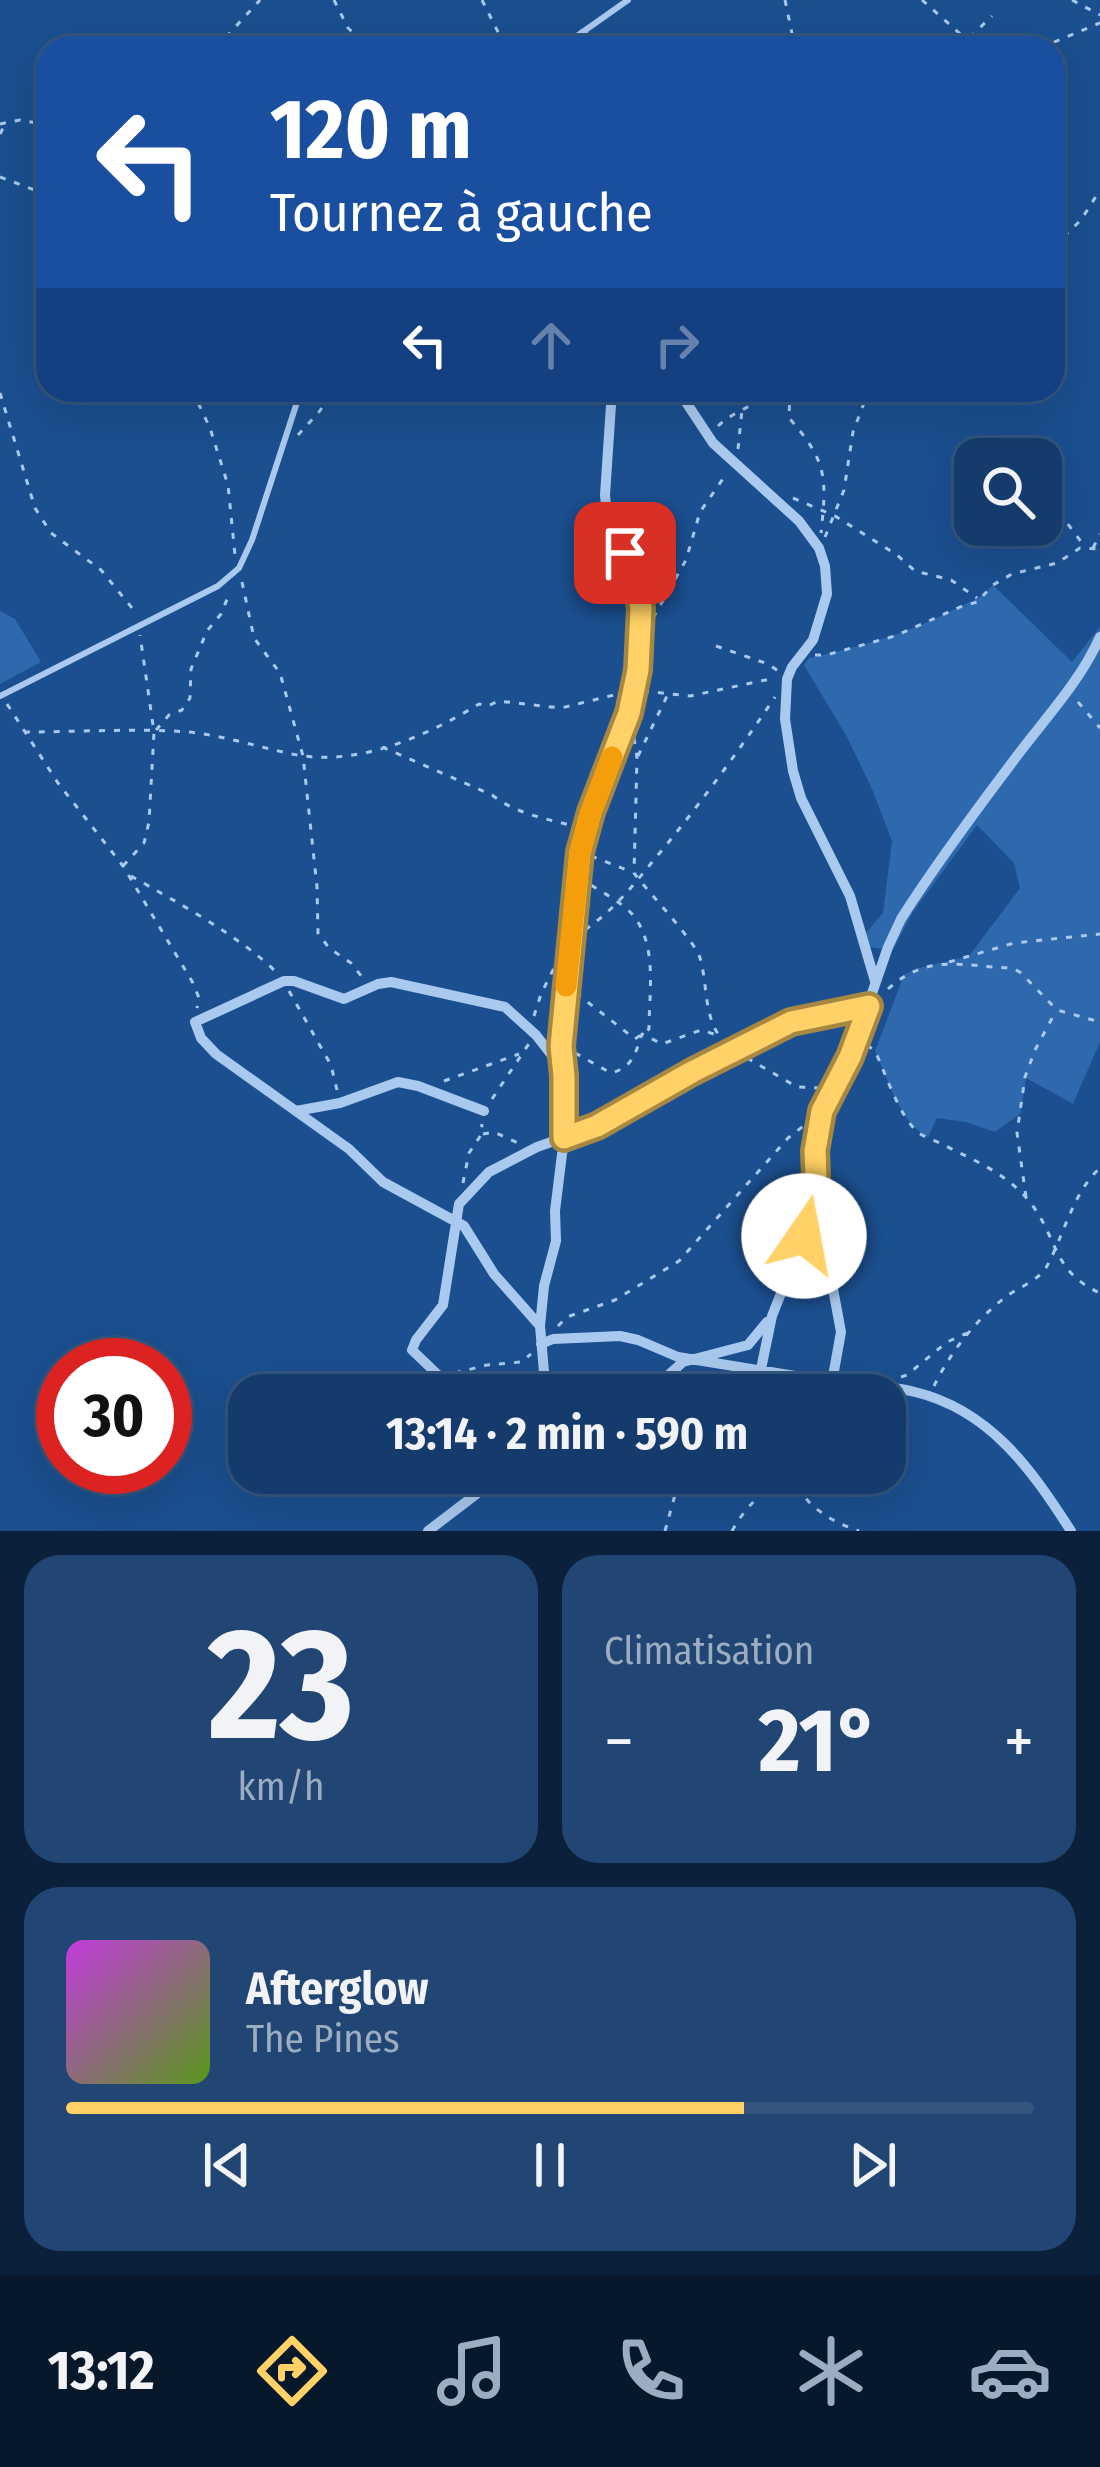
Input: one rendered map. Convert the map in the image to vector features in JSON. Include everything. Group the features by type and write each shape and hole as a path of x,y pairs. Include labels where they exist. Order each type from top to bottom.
{"street":[{"path":"540,1326 556,1241 564,1138 561,1046 580,852 629,713 642,634 636,580 607,514 610,402"},
{"path":"686,402 713,442 799,521 820,548 826,594 813,640 787,682 785,718 801,798 850,896 875,983"},
{"path":"833,1374 841,1332 817,1202 815,1151 822,1111 850,1057 901,919 1069,692 1100,637"},
{"path":"546,1374 540,1326 494,1274 472,1235 455,1219 382,1182 349,1149 206,1045 195,1022 284,981 344,999 391,982 505,1007 536,1035 564,1076"},
{"path":"437,1374 412,1349 442,1305 459,1204 489,1172 537,1147 597,1126 802,1018 869,1006"},
{"path":"296,1111 340,1103 393,1083 418,1086 484,1111"},
{"path":"760,1369 772,1316 817,1202"},
{"path":"669,1374 691,1359 748,1345 772,1316"},
{"path":"545,1341 620,1336 678,1357 788,1374"},
{"path":"906,1390 976,1418 1020,1456 1071,1531"},
{"path":"428,1531 476,1494"}],"lane":[{"path":"580,36 628,0"},
{"path":"1,696 218,586 239,568 297,402"}],"path":[{"path":"227,36 260,0"},
{"path":"334,0 357,36"},
{"path":"482,0 500,36"},
{"path":"785,0 792,36"},
{"path":"922,0 961,36"},
{"path":"1072,0 1100,15"},
{"path":"970,36 992,16"},
{"path":"1065,38 1100,23"},
{"path":"0,134 3,123 36,123"},
{"path":"0,177 36,190"},
{"path":"1065,235 1100,190"},
{"path":"0,393 35,508 51,532 101,570 136,613 154,732 144,843 123,866"},
{"path":"198,402 228,485 232,546 254,638 280,673 303,756 319,933 370,987"},
{"path":"285,442 303,432 325,402"},
{"path":"655,614 686,560 700,512 736,462 741,402"},
{"path":"709,435 728,417 759,402"},
{"path":"790,402 789,418 814,446 824,470 820,548"},
{"path":"820,548 844,490 853,432 864,402"},
{"path":"758,485 824,509 915,571 951,580 979,599"},
{"path":"1062,512 1095,549"},
{"path":"1095,549 1100,534"},
{"path":"804,654 826,655 895,636 979,599 1012,574 1057,562 1080,548 1095,549"},
{"path":"154,732 190,698 191,669 239,568"},
{"path":"24,732 189,733 303,756 342,758 443,726 479,704 498,701 561,708 635,690 690,696 784,676 768,664 716,646"},
{"path":"459,1204 484,1111 536,1035 534,1015 541,994 572,938 619,903 639,880 787,682"},
{"path":"1069,692 1100,728"},
{"path":"638,758 669,693"},
{"path":"1,696 58,783 123,866 193,983 199,998 195,1022"},
{"path":"629,713 638,758 634,873"},
{"path":"382,747 492,794 505,805 570,826 580,852 634,873 699,953 717,1035"},
{"path":"566,986 635,1039 649,1029 646,942 634,917 579,878"},
{"path":"869,1006 915,969 1014,943 1100,934"},
{"path":"944,964 1013,968 1057,1010 1100,1022"},
{"path":"1027,1198 1017,1133 1025,1077 1057,1010"},
{"path":"642,1034 662,1044 701,1030 717,1035 735,1051 797,1087 833,1089"},
{"path":"561,1046 611,1073 633,1061 642,1034"},
{"path":"856,1036 875,1051 919,1133 1006,1177 1027,1198 1049,1232 1065,1269 1083,1286 1100,1293"},
{"path":"418,1086 521,1054"},
{"path":"453,1374 521,1362 567,1317 615,1300 680,1261 788,1138 806,1124"},
{"path":"481,1135 494,1132 537,1147"},
{"path":"929,1396 949,1357 970,1332 1001,1300 1045,1271 1092,1175 1100,1168"},
{"path":"906,1375 947,1342 970,1332"},
{"path":"737,1374 741,1367"},
{"path":"665,1531 674,1494"},
{"path":"732,1531 758,1494"},
{"path":"802,1494 828,1518 859,1531"}],"shaded area":[{"path":"993,585 1072,662 1100,627 1100,1042 1073,1104 1026,1078 1021,1113 995,1132 937,1118 928,1137 902,1111 875,1051 904,975 969,956 1020,888 1014,863 977,825 913,912 893,950 868,947 865,934 883,913 892,841 847,737 804,665 809,658 918,626 974,600"},
{"path":"0,611 15,619 41,662 0,684"}],"slow traffic":[{"path":"566,986 580,852 612,757"}],"route":[{"path":"625,553 636,580 642,634 629,713 580,852 561,1046 564,1138 597,1126 791,1022 869,1006 822,1111 815,1151 817,1202 804,1236"}]}
